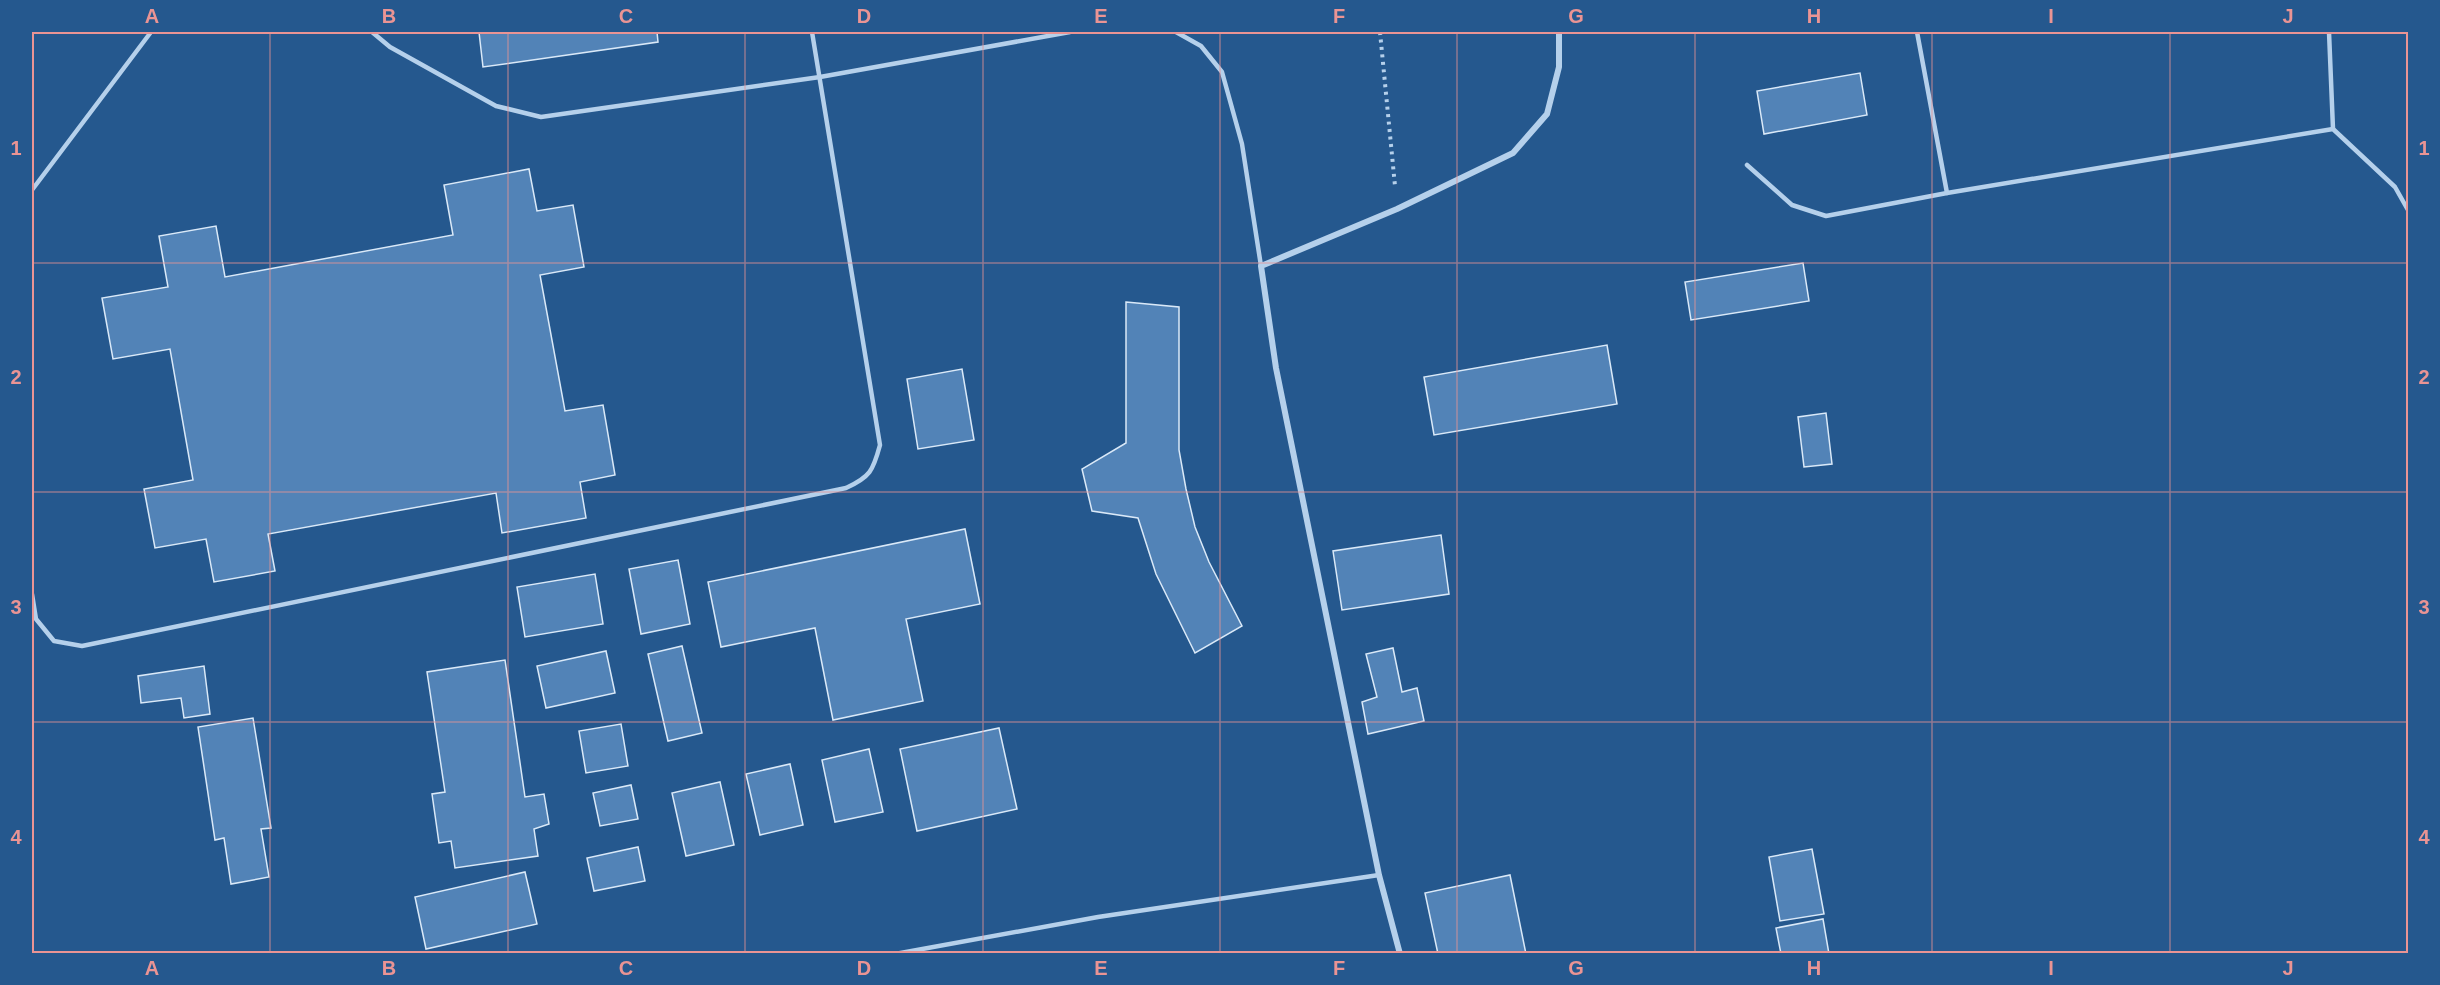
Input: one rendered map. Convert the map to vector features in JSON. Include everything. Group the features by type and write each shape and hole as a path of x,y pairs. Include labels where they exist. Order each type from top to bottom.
{"street":[{"path":"1400,954 1379,875 1276,368 1261,266 1397,209 1513,153 1547,114 1559,67 1559,32"}],"lane":[{"path":"32,190 151,32"},
{"path":"372,32 390,47 496,106 541,117 820,76 1070,32"},
{"path":"32,594 36,619 54,642 82,646 846,488 865,479 875,466 879,445 812,32"},
{"path":"1176,32 1202,46 1222,72 1242,144 1261,266"},
{"path":"1917,32 1947,193"},
{"path":"2330,32 2333,129 2395,187 2409,210"},
{"path":"1747,165 1792,205 1826,216 1947,193 2333,129"},
{"path":"895,954 1098,917 1379,875"}],"path":[{"path":"1380,32 1397,209"}],"building":[{"path":"479,32 657,32 658,42 483,67"},
{"path":"1860,73 1867,115 1764,134 1757,91"},
{"path":"529,169 537,211 573,205 584,267 540,275 565,411 603,405 615,475 580,482 586,518 502,533 496,493 268,534 275,571 214,582 206,539 155,548 144,489 193,480 170,349 113,359 102,298 168,287 159,236 216,226 225,277 453,235 444,185"},
{"path":"1803,263 1809,301 1691,320 1685,282"},
{"path":"1126,302 1179,307 1179,450 1186,489 1195,527 1209,562 1242,626 1195,653 1156,574 1138,518 1092,511 1082,469 1126,443"},
{"path":"1607,345 1617,404 1434,435 1424,377"},
{"path":"962,369 974,440 918,449 907,379"},
{"path":"1826,413 1832,464 1804,467 1798,417"},
{"path":"965,529 980,604 906,619 923,701 833,720 815,628 721,647 708,582"},
{"path":"1441,535 1449,594 1342,610 1333,551"},
{"path":"678,560 690,624 641,634 629,569"},
{"path":"595,574 603,624 525,637 517,587"},
{"path":"682,646 702,733 668,741 648,654"},
{"path":"1393,648 1402,692 1417,688 1424,721 1368,734 1362,702 1377,697 1366,654"},
{"path":"606,651 615,693 546,708 537,666"},
{"path":"505,660 525,797 544,794 549,824 534,829 538,856 455,868 451,841 439,843 432,794 445,792 427,672"},
{"path":"204,666 210,714 184,718 181,698 141,703 138,676"},
{"path":"253,718 271,828 261,829 269,877 231,884 224,838 215,840 198,727"},
{"path":"621,724 628,766 586,773 579,731"},
{"path":"999,728 1017,809 917,831 900,749"},
{"path":"869,749 883,812 835,822 822,760"},
{"path":"790,764 803,825 760,835 746,774"},
{"path":"720,782 734,845 686,856 672,793"},
{"path":"631,785 638,819 600,826 593,793"},
{"path":"638,847 645,881 594,891 587,858"},
{"path":"1812,849 1824,914 1780,921 1769,857"},
{"path":"525,872 537,924 426,949 415,897"},
{"path":"1510,875 1526,954 1438,954 1425,893"},
{"path":"1823,919 1829,954 1781,954 1776,928"}]}
